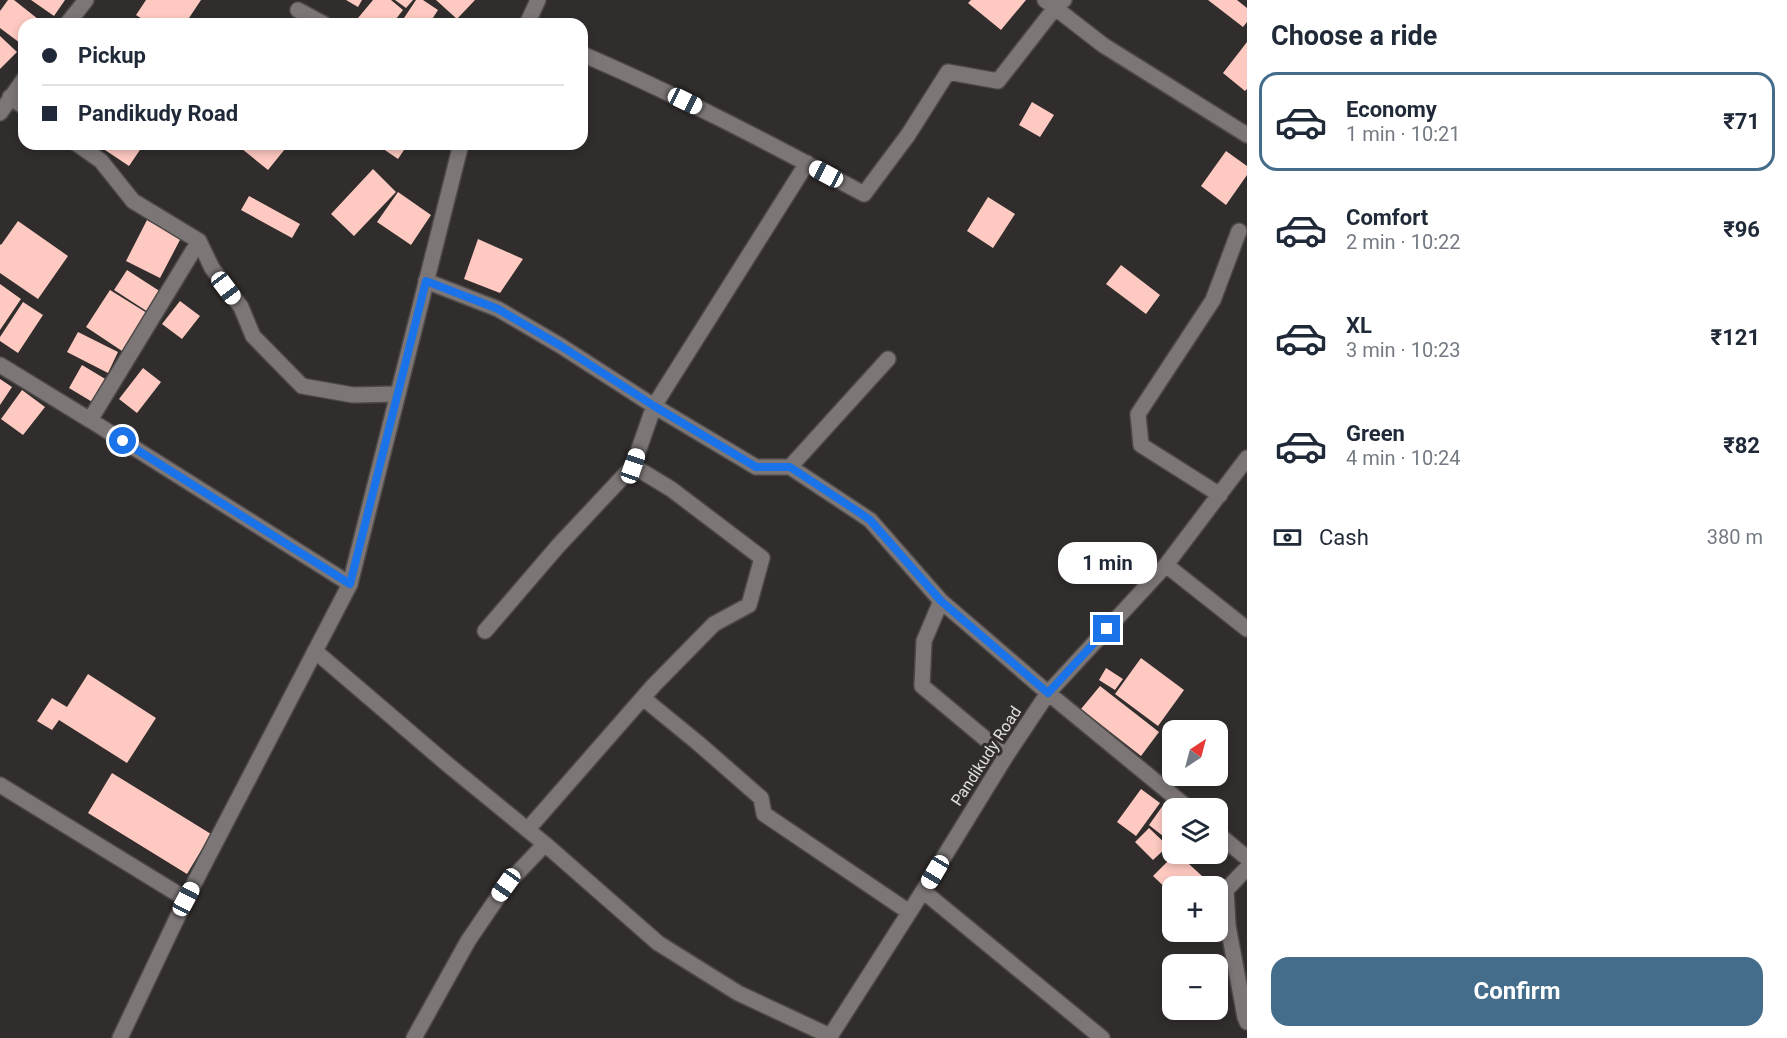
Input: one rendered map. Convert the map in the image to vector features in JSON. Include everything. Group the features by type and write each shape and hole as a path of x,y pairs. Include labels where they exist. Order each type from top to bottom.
{"street":[{"path":"72,18 86,0"},
{"path":"530,18 538,0"},
{"path":"588,57 631,75 864,194 908,135 948,72 998,81 1055,3 1102,45 1247,135"},
{"path":"298,10 313,18"},
{"path":"0,113 18,87"},
{"path":"10,97 18,102"},
{"path":"85,150 101,162 133,201 199,242 212,268 241,307 253,336 302,386 353,395 398,394"},
{"path":"120,1038 186,899 350,584 459,150"},
{"path":"485,631 558,546 633,466 654,406 807,163"},
{"path":"1220,495 1141,445 1138,414 1213,300 1239,231"},
{"path":"90,420 199,242"},
{"path":"426,281 498,309 756,467 790,467 870,520 941,601 1176,798"},
{"path":"790,467 888,359"},
{"path":"0,365 350,584"},
{"name":"Pandikudy Road","path":"830,1037 1005,756 1048,693 1166,565 1247,458"},
{"path":"528,830 643,698 714,624 749,605 762,558 680,495 633,466"},
{"path":"1166,565 1247,629"},
{"path":"941,601 924,641 922,686 1005,756"},
{"path":"315,651 545,844 658,943 738,993 830,1037"},
{"path":"643,698 761,798 764,814 909,912"},
{"path":"0,785 186,899"},
{"path":"1228,842 1247,858"},
{"path":"414,1038 468,940 506,885 545,844"},
{"path":"1247,868 1226,890 1228,926 1247,1023"},
{"path":"923,891 1102,1038"}],"building":[{"path":"8,0 14,0 37,18 18,18 18,42 0,28 0,11"},
{"path":"31,0 65,0 54,16"},
{"path":"146,0 201,0 189,18 141,18 136,15"},
{"path":"346,0 362,0 358,7"},
{"path":"373,0 391,0 403,10 397,18 358,18"},
{"path":"395,0 413,0 406,8"},
{"path":"416,0 423,0 438,10 433,18 404,18"},
{"path":"436,0 475,0 456,18"},
{"path":"971,0 1026,0 1001,30 968,3"},
{"path":"1208,0 1237,0 1247,8 1247,22 1243,27"},
{"path":"0,36 17,52 0,69"},
{"path":"1247,42 1247,89 1245,91 1223,73"},
{"path":"1032,102 1054,115 1040,137 1019,125"},
{"path":"105,150 140,150 129,166"},
{"path":"243,150 284,150 268,170"},
{"path":"385,150 404,150 398,159"},
{"path":"1226,151 1247,166 1247,175 1226,205 1201,186"},
{"path":"373,169 396,192 354,236 331,214"},
{"path":"398,192 431,215 411,245 377,222"},
{"path":"249,196 300,224 292,238 241,210"},
{"path":"988,197 1015,214 993,248 967,231"},
{"path":"147,220 181,238 160,278 126,261"},
{"path":"18,221 68,256 38,299 0,273 0,244"},
{"path":"478,239 523,259 500,293 464,279"},
{"path":"1121,265 1160,295 1146,314 1106,284"},
{"path":"127,270 161,292 148,312 114,290"},
{"path":"0,284 21,299 0,330"},
{"path":"110,290 147,313 122,351 86,327"},
{"path":"180,301 200,316 182,339 162,324"},
{"path":"23,302 43,315 18,353 0,341 0,337"},
{"path":"78,332 118,352 108,373 67,352"},
{"path":"82,365 107,380 94,403 69,388"},
{"path":"143,368 161,382 137,413 119,399"},
{"path":"0,379 12,387 0,405"},
{"path":"22,390 45,407 23,435 1,419"},
{"path":"1141,658 1184,690 1158,726 1115,694"},
{"path":"1106,668 1123,679 1115,690 1099,680"},
{"path":"88,674 156,718 127,763 59,720 52,730 37,721 52,698 67,707"},
{"path":"1100,686 1159,732 1141,756 1081,709"},
{"path":"112,773 211,834 187,874 88,813"},
{"path":"1141,789 1160,803 1136,836 1117,822"},
{"path":"1162,807 1162,835 1149,825"},
{"path":"1149,828 1162,840 1162,852 1153,860 1135,842"},
{"path":"1165,864 1189,864 1202,876 1162,876 1162,885 1153,876"}],"route":[{"path":"123,441 350,584 426,281 498,309 756,467 790,467 854,509 870,520 941,601 1048,693 1107,629"}]}
